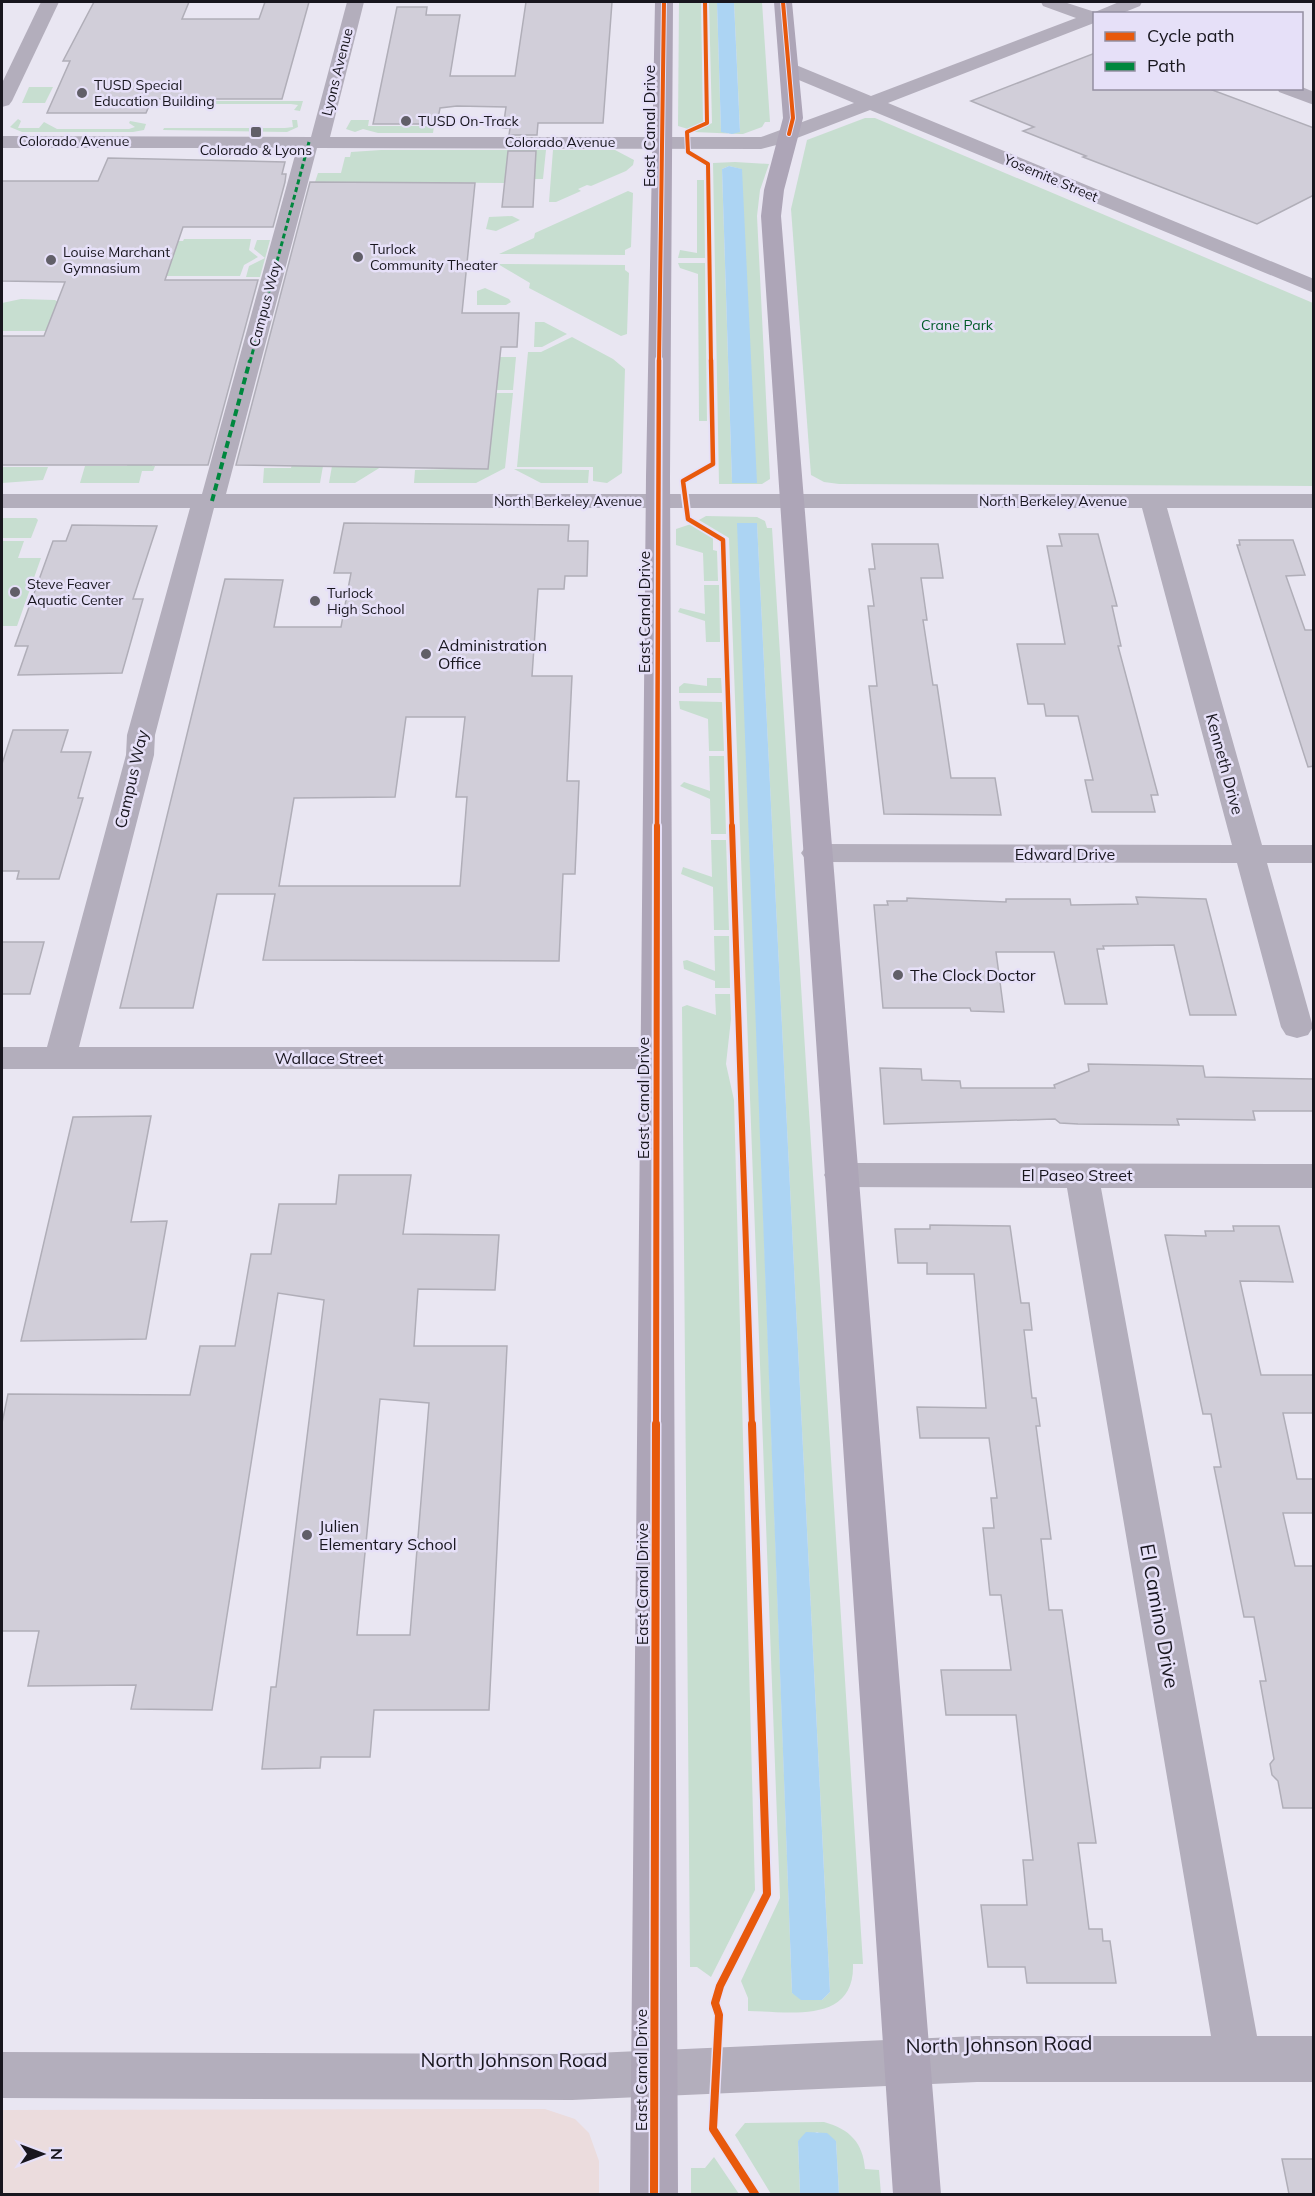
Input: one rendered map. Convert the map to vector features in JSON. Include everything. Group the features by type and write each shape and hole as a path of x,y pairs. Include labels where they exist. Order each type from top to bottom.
{"main road":[{"name":"East Canal Drive","path":"654,2194 658,501 664,2"},
{"path":"783,2 793,118 774,190 771,216 790,500 916,2194"}],"street":[{"path":"2,102 50,2"},
{"name":"Lyons Avenue","path":"314,141 355,2"},
{"path":"1048,2 1093,15"},
{"name":"Colorado Avenue","path":"1107,12 1134,2"},
{"name":"Colorado Avenue","path":"2,141 756,143 789,134 1093,17"},
{"name":"Yosemite Street","path":"789,69 1314,287"},
{"path":"1291,90 1314,99"},
{"name":"Campus Way","path":"60,1058 140,754 141,735 314,141"},
{"name":"North Berkeley Avenue","path":"2,501 1314,501"},
{"name":"Kenneth Drive","path":"1153,501 1297,1027"},
{"name":"Edward Drive","path":"816,853 1314,854"},
{"name":"Wallace Street","path":"2,1058 656,1058"},
{"name":"El Paseo Street","path":"841,1175 1314,1176"},
{"name":"El Camino Drive","path":"1082,1175 1238,2058"},
{"name":"North Johnson Road","path":"2,2075 572,2077 977,2059 1314,2059"}],"shaded area":[{"path":"545,2109 575,2119 589,2133 599,2161 599,2194 2,2194 2,2110"}],"green space":[{"path":"679,2 701,2 703,122 688,129 678,126"},
{"path":"709,2 717,2 721,131 728,134 694,132 712,123"},
{"path":"734,2 762,2 770,122 765,122 762,127 743,134 731,134 740,131"},
{"path":"29,87 53,87 45,103 22,103"},
{"path":"174,101 303,101 300,111 294,110 298,105 291,104 173,104"},
{"name":"Crane Park","path":"865,118 875,118 1313,303 1313,486 839,484 824,482 811,475 791,209 807,140"},
{"path":"18,119 21,121 18,128 39,128 44,122 57,129 129,129 135,127 129,123 130,121 146,124 144,130 133,132 22,132 10,127"},
{"path":"292,120 297,120 298,127 287,132 163,130 164,128 285,128 293,127"},
{"path":"351,120 369,120 368,126 434,126 433,133 378,133 363,129 355,132 346,129"},
{"path":"546,150 543,179 505,179 504,183 315,182 318,173 341,173 345,157 350,157 351,152"},
{"path":"553,150 615,150 634,160 633,165 626,171 591,186 587,185 578,189 581,191 556,202 549,202"},
{"path":"713,163 769,164 760,190 757,216 770,479 762,484 719,484","holes":["729,166 741,169 756,483 732,483 722,169"]},
{"path":"697,180 704,180 705,258 678,258 680,250 697,253"},
{"path":"628,191 633,193 631,247 625,250 625,255 499,254 534,238 535,233"},
{"path":"512,216 520,220 496,231 486,229 489,217"},
{"path":"184,239 251,239 249,250 258,257 244,265 240,276 148,276 160,241 183,241"},
{"path":"257,240 270,240 260,277 246,277 249,266 265,258 254,249"},
{"path":"678,263 705,263 707,421 699,421 698,274 680,268"},
{"path":"498,264 625,265 625,270 629,273 627,334 621,336 529,288 530,283"},
{"path":"485,288 511,302 506,305 477,305 477,291"},
{"path":"21,299 55,300 101,331 2,331 2,303"},
{"path":"535,322 544,322 567,334 542,347 534,347"},
{"path":"572,337 613,359 625,369 622,473 607,483 593,481 593,467 517,467 528,352 541,352"},
{"path":"493,357 516,357 513,390 496,390"},
{"path":"495,393 513,393 505,468 476,483 414,483 415,470 487,468"},
{"path":"142,418 166,418 152,466 155,466 153,471 142,471 139,483 80,483 85,466 127,466"},
{"path":"302,419 323,466 320,483 263,483 264,468 291,468"},
{"path":"402,454 355,483 329,483 332,466"},
{"path":"2,467 48,467 43,480 2,483"},
{"path":"514,469 589,470 588,483 541,483"},
{"path":"706,516 757,517 765,521 767,528 772,528 863,1964 853,1964 851,1984 843,1997 831,2006 799,2012 748,2011 748,1998 741,1981 780,1898 729,538 699,520","holes":["738,523 757,524 830,1992 822,2000 811,2000 792,1993"]},
{"path":"2,518 36,518 38,520 31,538 2,538"},
{"path":"691,524 713,538 713,550 717,551 718,581 704,581 703,553 676,545 676,529"},
{"name":"Steve Feaver Aquatic Center","path":"2,541 24,541 18,558 41,558 17,626 2,626"},
{"path":"704,585 719,585 720,642 706,642 705,621 678,612 680,608 705,614"},
{"path":"707,678 721,678 722,693 679,693 679,687 684,683 707,686"},
{"path":"679,701 722,702 724,751 709,751 708,719 680,709"},
{"path":"709,756 724,756 726,834 711,834 710,799 680,786 684,782 710,791"},
{"path":"711,840 726,840 729,930 714,930 713,887 681,874 683,867 712,877"},
{"path":"714,936 729,936 730,988 715,988 715,981 684,969 683,961 687,960 715,971"},
{"path":"715,994 730,994 731,1019 726,1064 734,1100 755,1890 711,1977 697,1967 690,1967 682,1007 687,1005 716,1015"},
{"path":"824,2122 841,2129 854,2138 864,2160 865,2169 879,2170 881,2194 839,2194 836,2141 817,2132 798,2141 800,2194 771,2194 735,2135 745,2123"},
{"path":"714,2157 739,2194 691,2194 691,2168 705,2168"}],"water":[{"path":"717,2 734,2 740,132 732,134 721,132"},
{"path":"729,166 742,169 757,483 732,483 722,169"},
{"path":"737,523 757,523 830,1992 822,2000 801,2000 792,1993"},
{"path":"806,2132 827,2133 836,2141 839,2194 800,2194 798,2141"}],"building":[{"path":"94,2 189,2 182,19 259,19 265,2 309,2 282,99 152,99 146,113 47,113 70,61 63,61"},
{"path":"526,2 612,2 603,123 538,123 537,135 509,135 510,128 503,128 506,107 457,106 440,108 437,124 373,124 397,7 427,7 426,15 460,15 450,76 515,76"},
{"path":"1093,54 1093,90 1212,90 1314,128 1314,195 1257,224 1083,157 1086,156 1023,131 1034,127 971,101"},
{"path":"508,151 536,151 533,207 502,207"},
{"path":"108,158 285,162 282,174 286,174 285,182 273,227 183,227 165,280 258,280 208,465 2,465 2,336 44,336 65,282 2,281 2,181 98,181"},
{"path":"310,182 475,183 462,313 519,313 517,347 501,347 488,469 236,465"},
{"path":"344,523 569,525 568,541 588,541 587,576 565,576 564,589 538,589 532,676 572,676 567,781 579,781 575,874 563,874 559,961 263,960 275,894 217,894 193,1008 120,1008 225,579 283,580 274,627 341,627 351,573 334,573","holes":["406,717 465,717 456,797 467,797 460,886 279,886 294,798 395,797"]},
{"path":"72,525 157,526 133,599 143,599 122,673 18,675 28,646 15,646 53,541 66,541"},
{"path":"1059,534 1098,534 1117,606 1112,606 1121,646 1118,646 1158,795 1151,795 1155,812 1092,812 1085,780 1093,780 1078,716 1046,716 1044,704 1028,704 1017,644 1065,644 1047,546 1062,546"},
{"path":"1239,540 1293,540 1305,575 1286,576 1305,630 1314,630 1314,766 1308,767 1237,545 1240,545"},
{"path":"872,544 938,544 943,578 921,578 927,620 923,620 933,685 937,685 951,778 995,778 1001,815 884,814 869,686 877,686 868,606 874,606 869,569 875,569"},
{"path":"13,730 68,730 61,752 91,752 78,798 83,798 59,879 17,879 19,871 2,871 2,764"},
{"path":"1136,897 1206,899 1236,1015 1190,1015 1174,945 1103,946 1104,949 1097,949 1107,1004 1065,1004 1054,952 996,952 1004,1012 971,1011 970,1008 883,1008 874,905 888,905 887,901 907,901 907,898 1006,902 1006,899 1070,899 1071,905 1138,904"},
{"path":"2,942 44,942 30,994 2,994"},
{"path":"1088,1064 1203,1066 1205,1077 1314,1079 1314,1111 1253,1111 1255,1120 1177,1119 1179,1125 1078,1124 1060,1123 1055,1119 884,1124 880,1068 921,1069 922,1080 960,1081 961,1088 1055,1088 1054,1085 1089,1071"},
{"path":"151,1116 131,1222 167,1221 146,1339 21,1341 73,1117"},
{"path":"339,1175 411,1175 403,1234 499,1235 495,1290 418,1289 414,1346 507,1346 489,1710 374,1710 370,1757 321,1757 320,1768 262,1769 271,1687 276,1687 324,1300 278,1293 212,1710 131,1709 136,1685 28,1686 39,1631 2,1631 2,1423 8,1394 190,1395 200,1346 235,1346 251,1254 271,1254 279,1204 336,1204","holes":["380,1399 429,1403 410,1635 357,1635"]},
{"path":"930,1225 1010,1226 1021,1303 1029,1303 1032,1330 1024,1330 1032,1398 1036,1398 1040,1426 1036,1426 1051,1539 1041,1539 1049,1610 1062,1610 1096,1843 1078,1843 1089,1929 1102,1929 1103,1941 1110,1941 1116,1983 1027,1983 1025,1967 988,1967 981,1905 1027,1905 1023,1860 1033,1860 1016,1715 946,1715 941,1670 1011,1670 1001,1595 990,1595 983,1528 994,1528 991,1498 997,1498 989,1438 920,1438 917,1407 986,1408 974,1274 927,1274 927,1263 898,1263 895,1229 930,1229"},
{"path":"1233,1226 1279,1226 1293,1282 1240,1281 1261,1375 1314,1375 1314,1413 1283,1413 1297,1479 1314,1479 1314,1513 1283,1513 1295,1566 1314,1566 1314,1808 1283,1808 1278,1781 1272,1775 1270,1764 1274,1759 1260,1681 1266,1681 1254,1617 1244,1617 1214,1467 1221,1467 1211,1414 1203,1414 1165,1235 1206,1236 1205,1231 1234,1231"},
{"path":"1282,2159 1314,2159 1314,2194 1289,2194"}],"marked path":[{"path":"212,501 309,142"}],"cycle path":[{"path":"654,2194 658,477 664,2"},
{"path":"705,2 707,123 687,132 688,152 708,164 713,464 683,481 688,519 723,540 767,1894 720,1986 715,2003 719,2015 713,2129 755,2194"},
{"path":"783,2 793,118 789,134"}],"place":[{"name":"TUSD Special Education Building","path":"82,93"},
{"name":"TUSD On-Track","path":"406,121"},
{"name":"Colorado & Lyons","path":"256,132"},
{"name":"Turlock Community Theater","path":"358,257"},
{"name":"Louise Marchant Gymnasium","path":"51,260"},
{"name":"Steve Feaver Aquatic Center","path":"15,592"},
{"name":"Turlock High School","path":"315,601"},
{"name":"Administration Office","path":"426,654"},
{"name":"The Clock Doctor","path":"898,975"},
{"name":"Julien Elementary School","path":"307,1535"}]}
